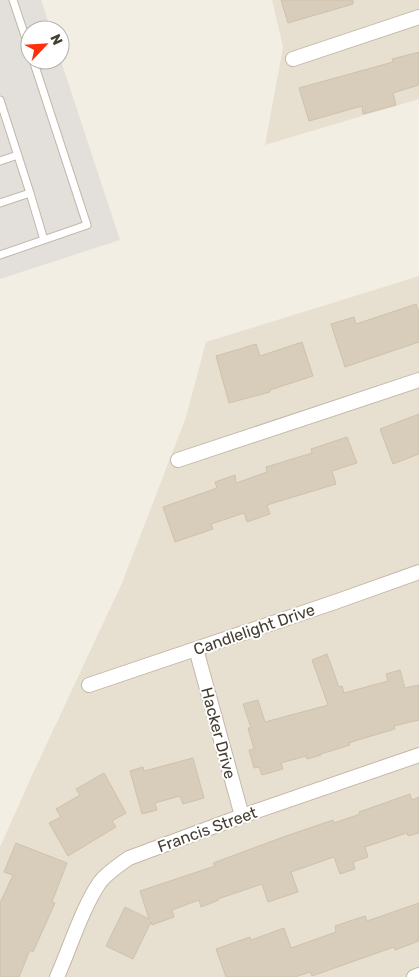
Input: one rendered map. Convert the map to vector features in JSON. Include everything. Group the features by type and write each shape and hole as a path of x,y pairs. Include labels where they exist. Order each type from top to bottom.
{"street":[{"path":"293,59 419,17"},
{"path":"178,460 419,380"},
{"name":"Candlelight Drive","path":"89,685 419,572"},
{"name":"Hacker Drive","path":"196,649 242,816"},
{"name":"Francis Street","path":"57,977 90,898 101,881 114,868 130,858 147,850 242,816 419,755"},
{"path":"414,977 419,975"}],"lane":[{"path":"13,0 20,21"},
{"path":"0,255 87,225 36,70"},
{"path":"0,100 44,240"},
{"path":"0,161 18,155"},
{"path":"0,203 30,193"}],"shaded area":[{"path":"0,0 41,0 48,20 20,20 20,70 64,70 120,240 0,279"},
{"path":"272,0 419,0 419,99 265,145 283,47"},
{"path":"419,276 419,977 0,977 0,847 122,583 186,417 206,342"}],"building":[{"path":"281,0 353,0 353,4 288,23"},
{"path":"419,52 419,85 393,93 396,105 363,114 362,106 309,121 299,88 393,62 392,59"},
{"path":"416,304 419,313 419,342 345,367 331,324 354,317 356,324"},
{"path":"302,342 313,376 270,390 270,392 229,403 216,356 256,344 260,356"},
{"path":"419,414 419,454 393,464 380,429"},
{"path":"347,437 357,463 332,471 336,484 267,505 270,514 247,522 244,513 211,524 213,529 175,542 163,507 217,488 215,482 235,475 236,483 267,472 266,467 312,453 311,449"},
{"path":"327,654 339,687 342,686 344,693 388,681 386,674 400,670 405,688 419,685 419,720 394,726 395,729 349,743 350,745 321,755 307,759 306,756 281,763 283,769 262,775 259,767 254,768 249,750 254,749 248,728 251,728 243,704 258,700 265,722 328,705 312,660"},
{"path":"193,758 204,798 183,804 180,796 155,803 157,810 142,814 130,771 143,767 144,771"},
{"path":"104,773 126,813 112,821 116,827 68,856 49,823 61,817 56,809 80,795 76,789"},
{"path":"410,794 412,800 419,797 419,833 408,836 407,833 365,847 368,857 353,862 355,869 340,874 334,857 291,872 298,892 268,902 262,884 201,907 199,900 172,910 174,917 152,925 151,922 133,959 106,946 125,907 149,919 140,891 215,866 213,863 286,836 333,820 334,823"},
{"path":"16,843 67,863 52,902 55,903 33,952 30,950 19,977 0,977 0,903 13,875 4,872"},
{"path":"419,903 419,941 395,950 394,947 312,976 310,972 295,977 226,977 216,949 250,937 251,940 284,928 291,948 336,932 335,926 365,916 367,921"}]}
